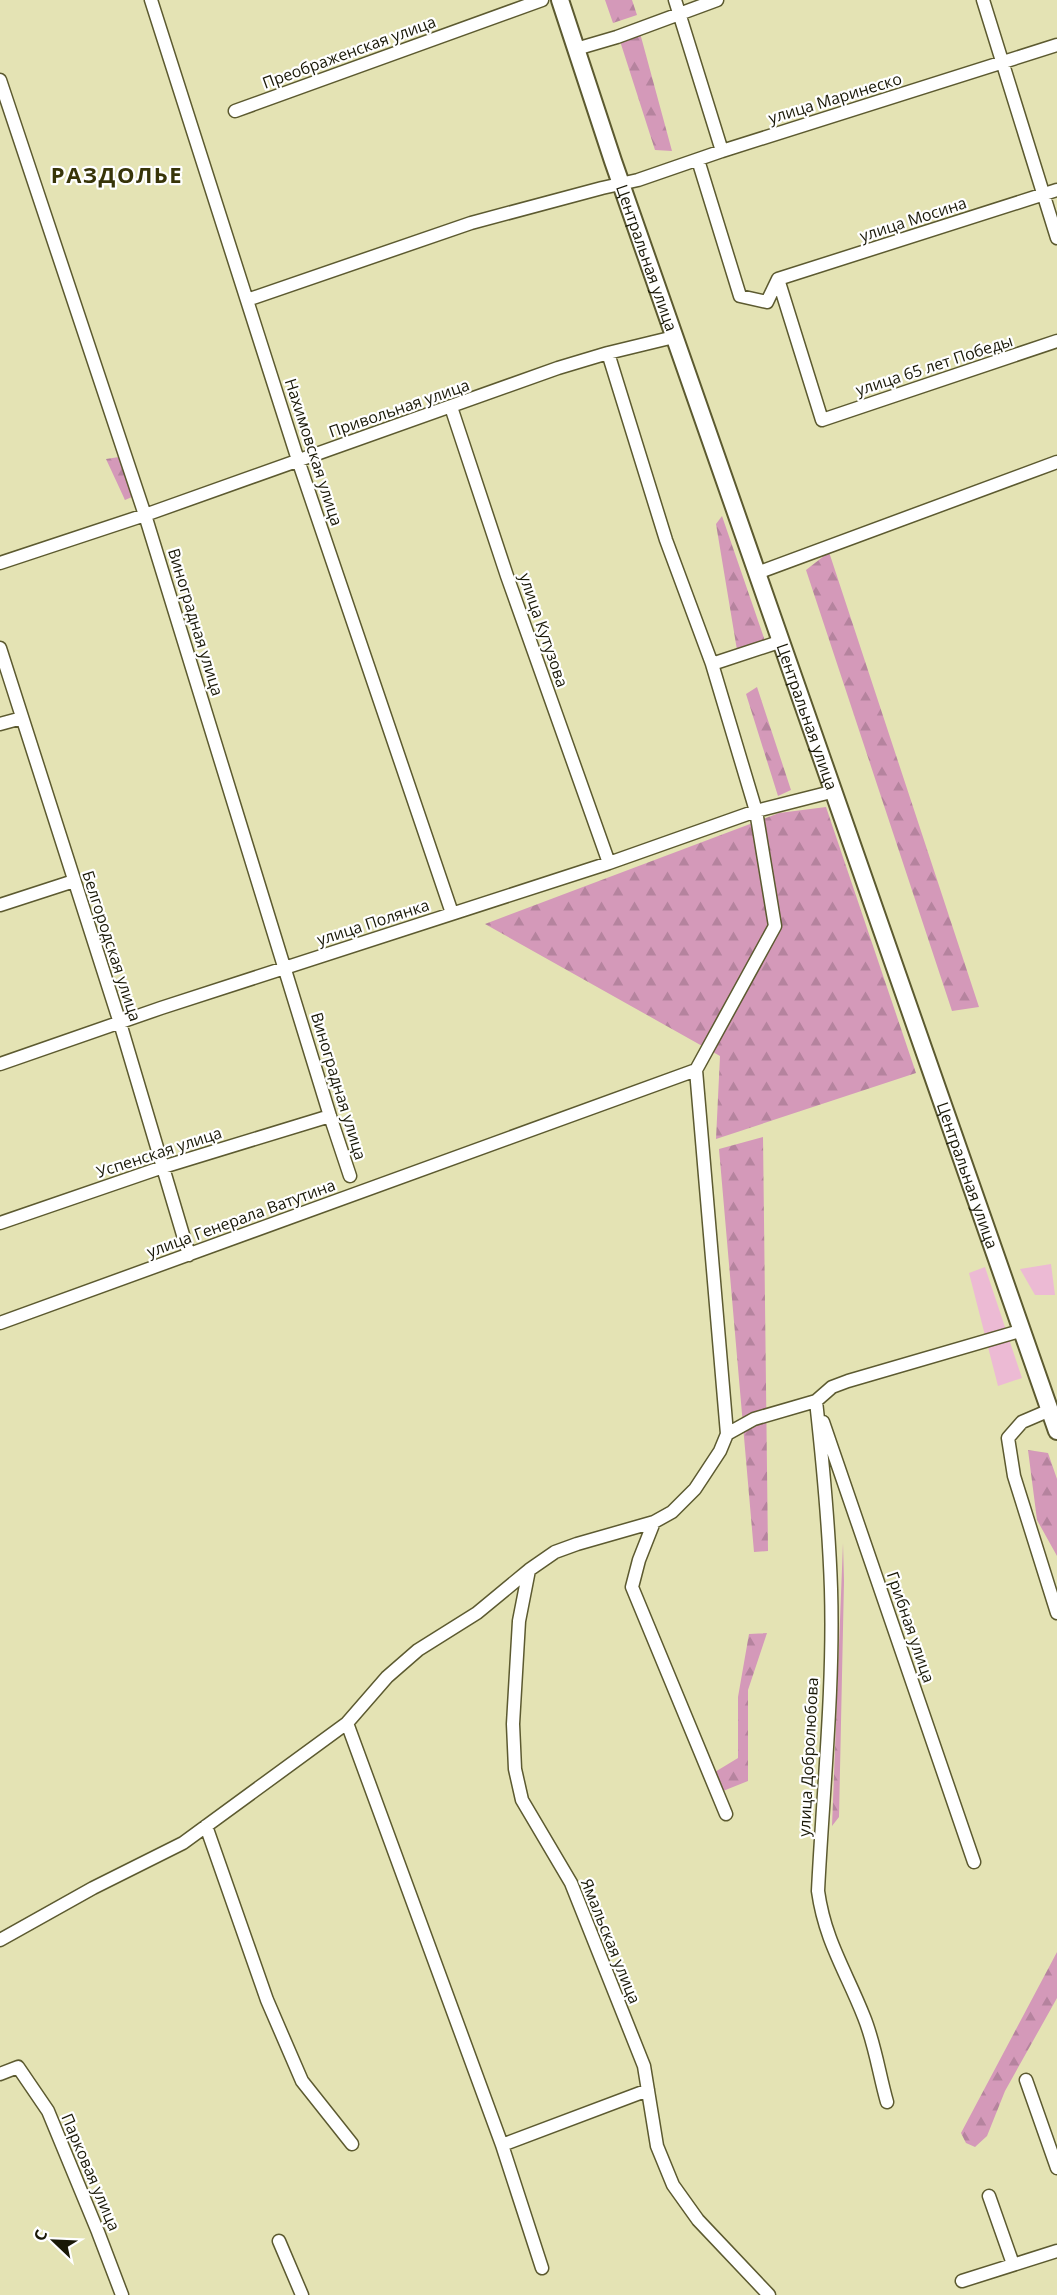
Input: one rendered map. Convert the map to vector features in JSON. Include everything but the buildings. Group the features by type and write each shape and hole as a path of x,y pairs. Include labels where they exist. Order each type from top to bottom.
{"main road":[{"name":"Центральная улица","path":"560,0 674,338 835,791 1057,1431"}],"street":[{"name":"Нахимовская улица","path":"151,0 298,460 452,913"},
{"name":"Преображенская улица","path":"235,111 542,0"},
{"path":"675,0 722,151"},
{"path":"576,49 617,37 717,0"},
{"path":"983,0 1057,238"},
{"name":"улица Маринеско","path":"622,184 1057,45"},
{"name":"Виноградная улица","path":"0,80 145,515 350,1176"},
{"path":"698,160 740,296 767,302 778,279"},
{"path":"247,300 471,224 622,184"},
{"name":"улица Мосина","path":"778,279 1057,190"},
{"name":"улица 65 лет Победы","path":"778,279 822,420 1057,341"},
{"name":"Привольная улица","path":"0,563 145,515 558,368 608,353 674,338"},
{"path":"0,1940 93,1888 183,1843 206,1827 347,1723 387,1677 418,1650 477,1613 529,1570 555,1552 654,1522 672,1512 695,1490 720,1451 727,1434 696,1070 775,926 756,812 712,664 666,540 608,353"},
{"name":"улица Кутузова","path":"451,407 507,576 609,863"},
{"path":"757,573 1057,462"},
{"path":"712,664 782,641"},
{"name":"Белгородская улица","path":"0,648 120,1023 189,1255"},
{"path":"0,724 22,718"},
{"name":"улица Полянка","path":"0,1064 609,863 756,812 835,791"},
{"path":"0,905 74,881"},
{"name":"улица Генерала Ватутина","path":"0,1323 696,1070"},
{"name":"Успенская улица","path":"0,1223 163,1167 330,1116"},
{"path":"727,1434 754,1419 816,1401 832,1387 848,1381 1023,1330"},
{"name":"Грибная улица","path":"816,1401 974,1863"},
{"name":"улица Добролюбова","path":"816,1401 826,1496 831,1590 829,1692 818,1891 821,1917 865,2018 887,2102"},
{"path":"1050,1410 1022,1422 1008,1438 1014,1476 1057,1613"},
{"path":"654,1522 639,1560 632,1587 726,1814"},
{"name":"Ямальская улица","path":"529,1570 519,1621 513,1724 515,1769 522,1800 571,1883 644,2066 657,2146 673,2185 698,2220 769,2295"},
{"path":"347,1723 502,2145 542,2268"},
{"path":"206,1827 267,2001 302,2081 352,2144"},
{"name":"Парковая улица","path":"0,2074 18,2067 48,2111 122,2295"},
{"path":"1026,2080 1057,2168"},
{"path":"502,2145 648,2090"},
{"path":"989,2196 1012,2264"},
{"path":"279,2241 302,2295"},
{"path":"962,2281 1057,2252"}],"shaded area":[{"path":"1051,1264 1055,1295 1035,1295 1020,1269"},
{"path":"985,1267 1022,1378 998,1386 969,1273"}],"green space":[{"path":"605,0 632,0 637,15 613,23"},
{"path":"640,33 672,151 655,150 620,41"},
{"path":"119,457 132,497 125,500 106,459"},
{"path":"722,516 765,641 737,650 716,524"},
{"path":"829,552 979,1007 952,1011 806,570"},
{"path":"757,687 791,790 778,796 746,694"},
{"path":"826,807 916,1073 716,1139 720,1056 485,924 779,813"},
{"path":"763,1137 768,1551 754,1552 719,1149"},
{"path":"1028,1450 1048,1453 1057,1479 1057,1556 1037,1520"},
{"path":"843,1543 839,1817 832,1826"},
{"path":"767,1633 748,1690 748,1781 723,1791 710,1775 738,1758 738,1697 749,1634"},
{"path":"1057,1952 1057,1998 1005,2091 987,2136 975,2147 966,2143 961,2133"}],"district":[{"name":"РАЗДОЛЬЕ","path":"117,175"}]}
